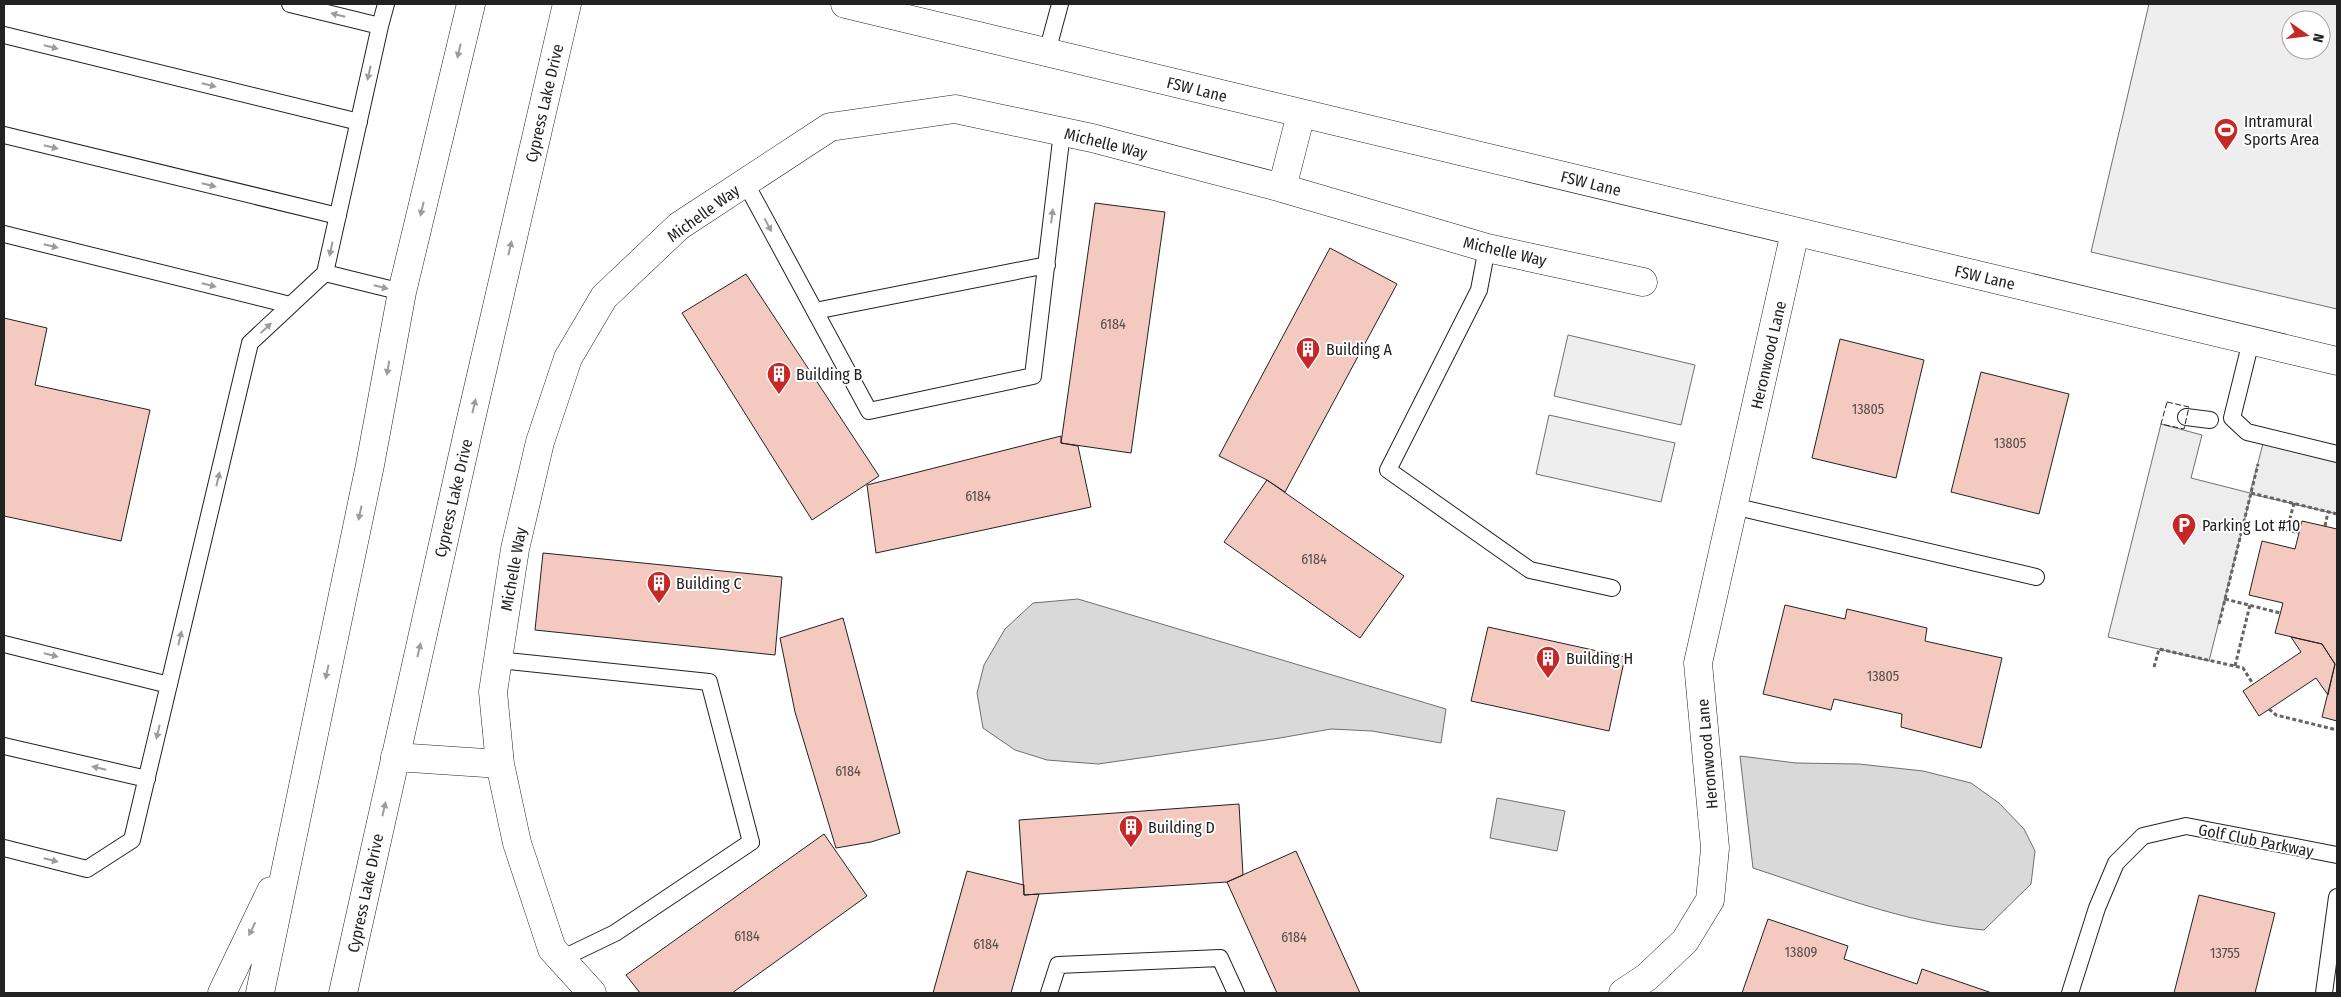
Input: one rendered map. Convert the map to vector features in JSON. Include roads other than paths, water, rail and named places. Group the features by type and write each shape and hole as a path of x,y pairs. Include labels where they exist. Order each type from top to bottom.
{"street":[{"path":"260,993 370,465 402,292 471,4"},
{"name":"Cypress Lake Drive","path":"344,993 468,432 567,4"},
{"name":"FSW Lane","path":"845,4 2337,361"},
{"name":"Michelle Way","path":"592,993 552,949 517,843 500,764 493,692 515,549 540,442 568,358 604,297 679,226 830,127 955,109 1062,132 1282,188 1486,248 1643,282"},
{"path":"1282,188 1301,114"},
{"name":"Heronwood Lane","path":"1639,989 1685,942 1710,900 1716,848 1698,663 1795,232"},
{"path":"395,757 500,764"},
{"path":"222,993 289,854"}],"lane":[{"path":"290,4 380,26"},
{"path":"4,848 88,869 132,840 250,342 325,273 386,4"},
{"path":"1047,52 1060,4"},
{"path":"4,35 358,122"},
{"path":"745,182 869,410 1033,376 1062,132"},
{"path":"4,136 338,216"},
{"path":"4,234 290,305"},
{"path":"1486,248 1479,290 1388,470 1530,570 1612,588"},
{"path":"815,311 1047,265"},
{"path":"325,273 402,292"},
{"path":"2251,341 2232,418 2247,432 2337,454"},
{"path":"2186,417 2210,420"},
{"path":"1733,506 2036,576"},
{"path":"4,644 169,685"},
{"path":"498,660 709,682 751,842 615,933 561,960"},
{"path":"4,746 147,779"},
{"name":"Golf Club Parkway","path":"2070,993 2097,908 2116,863 2143,836 2186,826 2337,855"},
{"path":"2324,993 2337,897"},
{"path":"1049,993 1058,965 1220,958 1236,993"}],"place":[{"name":"Intramural Sports Area","path":"2226,151"},
{"name":"Building A","path":"1308,370"},
{"name":"Building B","path":"779,395"},
{"name":"Parking Lot #10","path":"2184,546"},
{"name":"Building C","path":"659,604"},
{"name":"Building H","path":"1548,679"},
{"name":"Building D","path":"1131,848"}]}
